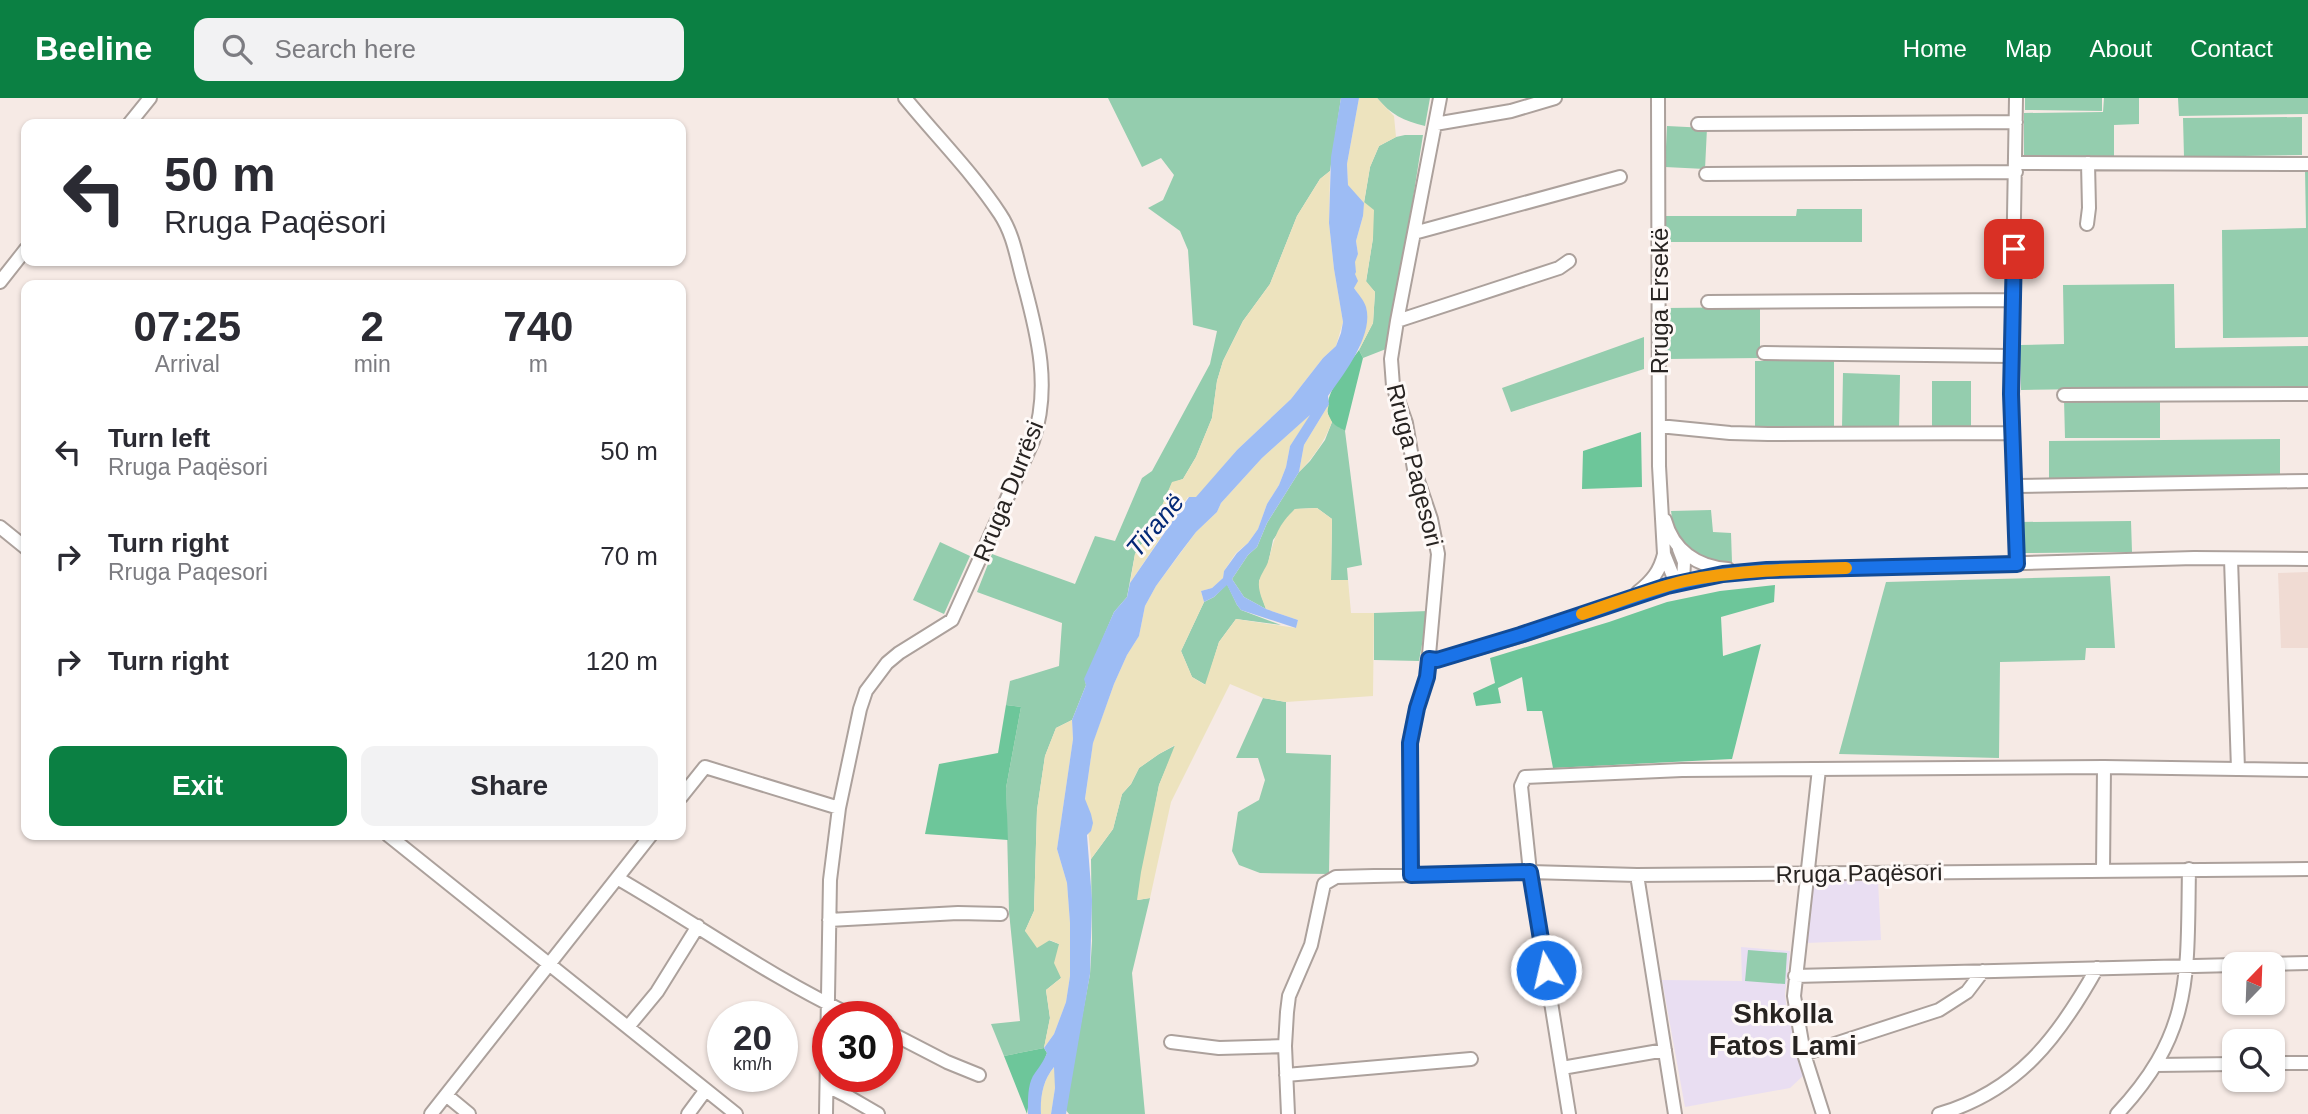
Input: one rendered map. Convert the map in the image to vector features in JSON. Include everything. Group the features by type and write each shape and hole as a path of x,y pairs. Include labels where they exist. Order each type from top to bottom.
{"street":[{"path":"133,119 150,98"},
{"name":"Rruga Durrësi","path":"828,1001 830,880 839,808 866,691 887,663 952,620 1040,420 1042,376 1036,327 1010,233 1001,215 985,194 905,98"},
{"name":"Rruga Paqesori","path":"1411,875 1410,743 1427,677 1438,554 1431,519 1414,469 1406,423 1393,386 1391,359 1440,98"},
{"path":"1435,124 1511,111 1555,98"},
{"name":"Rruga Ersekë","path":"1658,98 1659,426 1664,554"},
{"path":"2016,98 2011,356 2017,564"},
{"path":"1698,124 2016,122"},
{"path":"2087,224 2088,163"},
{"path":"1706,174 2088,163 2308,164"},
{"path":"1414,233 1620,177"},
{"path":"0,282 21,255"},
{"path":"1397,321 1559,268 1569,261"},
{"path":"1708,302 2012,300"},
{"path":"1764,353 2011,356"},
{"path":"2064,395 2308,394"},
{"path":"1659,426 1730,433 2012,433"},
{"path":"2015,486 2308,481"},
{"path":"1661,504 1667,529 1684,562 1683,582"},
{"path":"0,527 21,544"},
{"path":"1679,548 1688,557 1715,569 1753,571 2308,559"},
{"path":"1633,597 1651,582 1661,567 1664,554"},
{"path":"1664,554 1673,576 1683,582"},
{"path":"2231,559 2238,769"},
{"path":"1429,659 1437,660 1520,635 1683,582 1753,571"},
{"path":"686,791 705,767 839,808"},
{"path":"2103,870 2104,767"},
{"path":"1569,1114 1530,872 1521,786 1525,777 1682,770 2104,767 2308,770"},
{"path":"1819,769 1794,996 1804,1054 1823,1114"},
{"path":"394,840 736,1114"},
{"path":"431,1114 647,840"},
{"path":"2117,1114 2156,1065 2177,1019 2188,966 2189,869"},
{"name":"Rruga Paqësori","path":"1288,1114 1286,1046 1290,996 1311,945 1324,884 1336,877 1530,872 1637,875 2308,869"},
{"path":"1637,875 1675,1114"},
{"path":"617,878 698,926 772,975 822,1001"},
{"path":"830,920 958,913 1001,914"},
{"path":"628,1027 657,992 698,926"},
{"path":"2286,963 2308,963"},
{"path":"1795,976 2222,965"},
{"path":"1939,1114 1990,1094 2029,1064 2047,1046 2064,1022 2096,968"},
{"path":"1804,1054 1939,1010 1966,992 1983,971"},
{"path":"903,1039 979,1075"},
{"path":"1171,1042 1219,1048 1286,1046"},
{"path":"1562,1068 1665,1051"},
{"path":"1286,1075 1471,1059"},
{"path":"2285,1063 2308,1062"},
{"path":"2156,1065 2222,1063"},
{"path":"688,1114 705,1091"},
{"name":"Rruga Durrësi","path":"826,1114 827,1092"},
{"path":"839,1092 877,1114"},
{"path":"446,1095 469,1114"}],"shaded area":[{"path":"2308,572 2308,648 2281,648 2278,573"},
{"path":"1817,881 1878,881 1881,940 1806,943 1812,887"},
{"path":"1741,947 1790,951 1785,994 1787,1012 1804,1075 1790,1088 1685,1107 1662,980 1742,981"}],"green space":[{"path":"1108,98 1341,98 1330,171 1320,179 1297,216 1270,284 1243,321 1223,361 1217,381 1212,418 1196,457 1183,479 1172,483 1152,529 1135,554 1127,597 1114,612 1085,680 1086,685 1072,720 1056,728 1045,756 1037,810 1034,911 1025,931 1059,944 1061,978 1046,990 1050,1018 1044,1048 1004,1056 991,1024 1020,1021 1009,912 1006,788 1021,707 1006,705 1010,681 1059,666 1062,623 977,592 992,554 1075,584 1095,536 1115,541 1142,478 1152,471 1210,364 1217,331 1193,325 1188,250 1180,231 1148,208 1163,200 1174,175 1161,158 1142,167"},
{"path":"1377,98 1430,98 1425,126 1398,116"},
{"path":"2025,98 2102,98 2102,111 2025,110"},
{"path":"2104,98 2139,98 2139,124 2114,125 2114,156 2024,157 2024,113 2103,112"},
{"path":"2178,98 2308,98 2308,114 2179,116"},
{"path":"2302,117 2302,155 2184,157 2183,118"},
{"path":"1667,126 1707,128 1705,169 1665,167"},
{"path":"1405,135 1423,135 1406,243 1386,349 1363,358 1359,350 1373,323 1375,292 1366,282 1373,238 1364,203 1370,167 1379,146"},
{"path":"2305,168 2308,168 2308,337 2223,338 2222,230 2306,228"},
{"path":"1797,209 1862,209 1862,242 1666,242 1666,216 1796,216"},
{"path":"2174,284 2175,348 2308,346 2308,386 2021,390 2020,345 2064,344 2063,285"},
{"path":"1760,307 1760,358 1667,359 1667,308"},
{"path":"1644,337 1644,369 1511,412 1502,388"},
{"path":"1359,350 1363,358 1345,431 1331,421 1328,403 1335,384"},
{"path":"1755,361 1834,361 1834,429 1755,429"},
{"path":"1843,373 1900,375 1899,430 1842,428"},
{"path":"1932,381 1971,381 1971,428 1932,428"},
{"path":"2160,398 2160,438 2065,438 2064,399"},
{"path":"1332,422 1345,431 1362,565 1347,568 1348,580 1331,580 1332,519 1317,508 1295,509 1273,540 1268,564 1259,581 1266,609 1244,597 1232,579 1248,555 1257,547 1267,523 1299,472 1325,440"},
{"path":"1641,432 1642,487 1582,489 1583,451"},
{"path":"2280,439 2280,478 2049,479 2049,441"},
{"path":"1711,510 1713,532 1731,533 1732,562 1698,555 1683,543 1677,534 1671,511"},
{"path":"2131,521 2132,552 2021,553 2020,522"},
{"path":"940,542 970,556 944,614 913,600"},
{"path":"2110,576 2115,648 2086,648 2085,660 2000,662 1999,758 1839,754 1886,582"},
{"path":"1227,584 1241,610 1281,625 1236,619 1219,642 1206,685 1192,677 1181,651 1204,602 1214,597"},
{"path":"1775,585 1774,602 1721,617 1723,656 1761,644 1732,759 1553,768 1542,711 1527,711 1522,677 1498,688 1501,703 1476,706 1473,693 1495,683 1490,658 1667,602 1720,591"},
{"path":"1428,611 1419,661 1374,660 1374,613"},
{"path":"1263,698 1286,702 1286,753 1331,755 1329,874 1260,873 1239,865 1232,851 1238,812 1259,800 1265,780 1258,758 1236,758"},
{"path":"1006,705 1021,707 1006,788 1008,840 925,834 939,764 998,753"},
{"path":"1176,745 1159,785 1138,900 1150,898 1132,973 1145,1114 1069,1114 1065,1109 1090,974 1091,859 1113,829 1122,794 1139,768"},
{"path":"1748,950 1787,953 1785,984 1745,981"},
{"path":"1044,1048 1047,1053 1029,1101 1027,1114 1004,1056"}],"sand":[{"path":"1359,98 1377,98 1394,116 1396,137 1379,146 1370,167 1364,202 1374,210 1373,238 1366,281 1375,292 1373,323 1359,350 1364,318 1362,302 1354,288 1354,262 1358,254 1356,241 1363,216 1348,185 1347,164"},
{"path":"1330,171 1329,223 1343,322 1336,346 1323,358 1291,399 1237,450 1196,498 1188,497 1130,583 1135,554 1152,529 1172,482 1183,479 1196,457 1212,418 1217,381 1223,361 1243,321 1270,284 1297,216 1320,179"},
{"path":"1329,404 1327,412 1332,422 1329,429 1318,449 1299,472 1304,445"},
{"path":"1312,413 1290,446 1286,467 1258,529 1236,553 1224,571 1223,578 1212,588 1201,591 1204,602 1181,651 1192,677 1205,685 1219,642 1236,619 1296,628 1298,620 1266,609 1259,582 1277,533 1284,522 1295,509 1317,508 1332,519 1331,580 1348,580 1351,613 1374,613 1373,696 1286,702 1263,698 1230,684 1171,802 1150,898 1137,900 1159,785 1175,745 1139,768 1122,794 1113,829 1091,859 1085,800 1093,742 1114,684 1139,636 1145,606 1156,586 1196,532 1217,512 1221,503 1262,458"},
{"path":"1072,720 1073,739 1057,849 1067,883 1070,976 1066,1002 1054,1034 1044,1048 1050,1018 1046,990 1061,978 1054,963 1059,944 1050,940 1037,948 1025,931 1034,911 1037,810 1045,756 1056,728"},
{"path":"1055,1066 1051,1114 1041,1114 1043,1088"}],"water":[{"path":"1341,98 1359,98 1347,164 1348,185 1364,203 1356,241 1358,254 1355,274 1358,281 1354,288 1366,307 1366,330 1356,354 1328,396 1329,404 1304,445 1299,472 1267,523 1257,547 1248,555 1232,579 1244,597 1266,609 1298,620 1296,628 1241,610 1227,585 1204,602 1201,591 1212,588 1223,578 1224,571 1258,529 1286,467 1290,446 1310,415 1262,458 1221,503 1217,512 1196,532 1180,553 1145,606 1139,636 1114,684 1093,743 1085,799 1093,823 1087,835 1092,900 1090,974 1066,1114 1051,1114 1055,1088 1054,1067 1043,1089 1041,1114 1028,1114 1028,1093 1032,1077 1047,1053 1044,1048 1054,1034 1066,1002 1070,976 1067,883 1057,849 1073,739 1072,720 1086,685 1084,679 1114,612 1127,597 1130,583 1189,497 1196,497 1237,450 1291,399 1323,358 1336,346 1343,322 1329,223 1331,157"}],"slow traffic":[{"path":"1582,614 1667,586 1723,574 1846,568"}],"district":[{"name":"Shkolla Fatos Lami","path":"1783,1029"}],"route":[{"path":"1546,970 1530,872 1411,875 1410,743 1412,726 1425,687 1429,659 1437,660 1520,635 1667,586 1723,574 1767,570 2017,564 2011,394 2014,249"}],"water label":[{"name":"Tiranë","path":"1155,525"}]}
